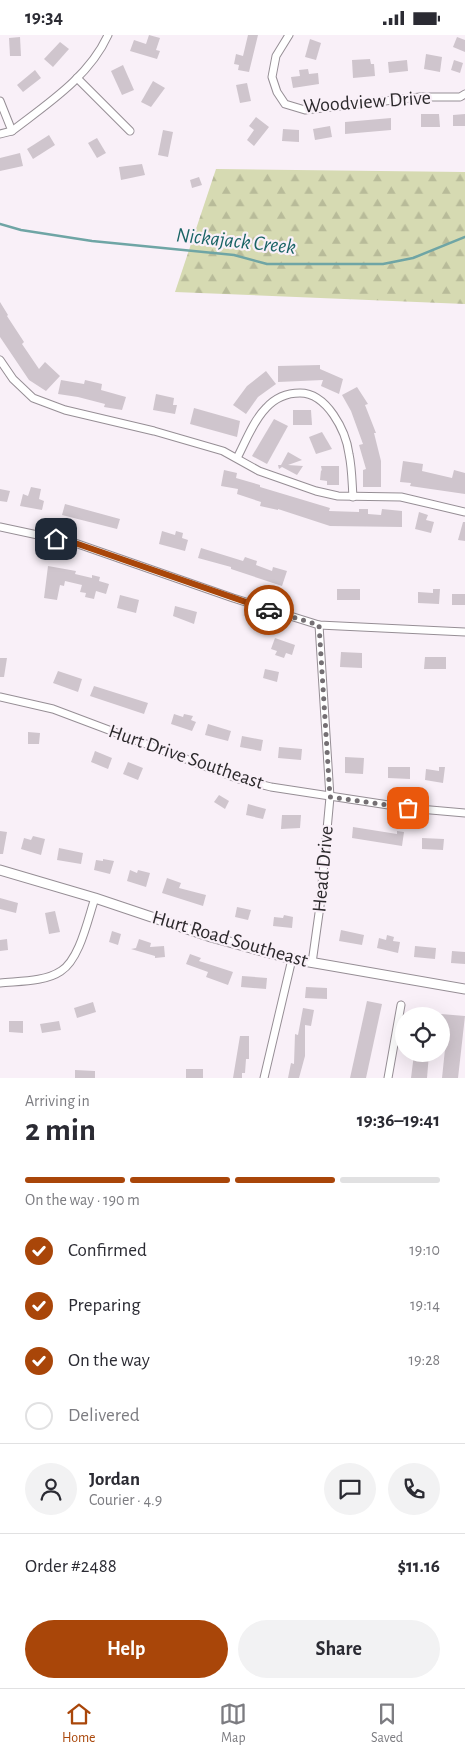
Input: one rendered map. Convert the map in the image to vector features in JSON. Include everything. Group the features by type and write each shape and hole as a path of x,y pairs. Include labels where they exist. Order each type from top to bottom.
{"street":[{"path":"0,135 12,131 78,78 94,59 108,35"},
{"name":"Woodview Drive","path":"289,35 276,56 272,77 277,92 285,104 305,110 420,97 460,97 465,94"},
{"path":"78,78 130,131"},
{"path":"0,101 12,131"},
{"path":"0,360 13,379 33,398 65,410 162,433 222,451 259,471 316,491 338,496 401,497 465,512"},
{"path":"236,458 265,409 281,396 303,393 315,397 335,417 344,436 349,454 353,497"},
{"path":"0,527 75,543 233,599 319,625 465,632"},
{"name":"Head Drive","path":"312,963 320,905 330,797 319,625"},
{"name":"Hurt Drive Southeast","path":"0,697 53,709 239,779 330,797 408,808 465,813"},
{"name":"Hurt Road Southeast","path":"0,870 95,898 211,937 292,959 465,989"},
{"path":"0,983 47,977 62,971 78,949 95,898"},
{"path":"264,1078 292,959"},
{"path":"388,1078 402,1005"}],"green space":[{"path":"216,169 465,172 465,304 175,292"}],"building":[{"path":"149,35 160,38 156,50 160,51 157,59 130,51 134,40 146,44"},
{"path":"248,35 258,35 249,72 238,70 239,65 234,64 236,54 243,56"},
{"path":"20,37 21,56 10,56 9,38"},
{"path":"457,37 465,40 465,52 453,47"},
{"path":"310,39 321,43 316,60 305,57"},
{"path":"60,42 69,49 53,67 44,59"},
{"path":"426,54 442,57 440,72 424,69"},
{"path":"370,59 371,64 374,64 375,76 353,78 352,60"},
{"path":"407,60 408,71 389,73 388,62"},
{"path":"454,60 463,63 460,73 451,70"},
{"path":"123,65 134,90 122,95 111,71"},
{"path":"308,69 309,74 318,73 319,84 293,88 291,77 300,76 299,70"},
{"path":"35,70 41,78 23,92 17,85"},
{"path":"153,81 165,88 151,107 141,102"},
{"path":"247,83 251,101 240,103 236,85"},
{"path":"421,114 439,114 440,127 421,127"},
{"path":"465,114 465,126 453,126 453,115"},
{"path":"256,117 269,127 254,146 247,140 254,130 249,126"},
{"path":"391,118 391,130 345,134 345,122"},
{"path":"330,126 332,137 315,140 313,129"},
{"path":"283,129 299,130 299,142 282,141"},
{"path":"163,130 173,132 168,157 158,155"},
{"path":"49,135 55,145 33,159 27,149"},
{"path":"97,138 106,153 97,158 88,143"},
{"path":"20,153 23,166 0,171 0,158"},
{"path":"142,164 145,175 121,180 119,167"},
{"path":"199,177 202,185 192,188 190,180"},
{"path":"0,302 24,342 22,344 39,369 45,362 60,376 46,391 29,380 0,337"},
{"path":"320,365 320,369 343,379 339,394 321,386 323,380 278,382 278,366"},
{"path":"266,371 276,384 258,397 246,414 233,405 247,386"},
{"path":"61,380 84,384 85,380 102,384 101,390 126,397 122,410 104,407 105,404 78,397 58,394"},
{"path":"357,387 368,404 365,405 376,433 374,433 381,461 381,487 363,487 363,470 366,469 359,445 363,444 351,411 342,395"},
{"path":"156,394 174,398 173,405 177,405 175,414 153,410"},
{"path":"194,408 240,421 237,437 190,424"},
{"path":"293,410 311,410 312,425 293,425"},
{"path":"274,419 288,426 267,464 252,456"},
{"path":"322,432 332,449 316,454 309,437"},
{"path":"288,452 302,460 288,465 303,466 297,475 282,467 279,469 278,465 281,465"},
{"path":"403,461 423,464 422,471 452,478 454,470 465,473 465,494 410,486 411,483 400,482"},
{"path":"321,466 339,466 339,485 327,485 327,481 320,480"},
{"path":"224,470 237,473 236,478 260,485 260,487 330,508 329,511 359,512 359,509 368,509 368,514 381,515 382,509 402,511 402,527 330,526 278,509 260,506 261,502 237,494 238,489 221,486"},
{"path":"31,487 41,489 39,499 44,501 42,510 20,506 23,494 28,496"},
{"path":"0,489 10,491 7,502 0,501"},
{"path":"65,504 120,519 117,529 62,515"},
{"path":"419,512 428,515 426,520 434,522 431,533 415,529"},
{"path":"463,522 465,522 465,541 458,540"},
{"path":"162,531 175,535 176,531 183,533 182,538 188,540 185,551 159,544"},
{"path":"201,548 243,561 245,557 257,561 256,565 272,571 273,567 287,571 282,586 231,569 231,567 198,558"},
{"path":"48,566 76,571 75,574 92,578 92,575 100,577 99,581 109,584 106,594 96,591 94,599 85,597 86,593 80,592 82,585 65,581 64,586 60,585 57,600 44,598"},
{"path":"337,589 360,589 360,600 337,600"},
{"path":"433,589 440,589 439,604 418,603 418,592 433,593"},
{"path":"452,594 465,594 465,605 452,605"},
{"path":"120,595 139,600 136,613 117,608"},
{"path":"175,606 197,612 194,624 173,616"},
{"path":"275,638 295,645 292,655 286,653 284,658 275,655 277,651 271,649"},
{"path":"341,652 362,653 362,668 340,667"},
{"path":"425,657 446,657 446,669 424,669"},
{"path":"0,658 7,658 4,677 0,677"},
{"path":"265,669 279,672 277,682 263,678"},
{"path":"58,671 82,679 78,692 53,683"},
{"path":"94,686 148,703 144,714 90,696"},
{"path":"174,714 183,717 184,714 193,716 191,720 196,722 192,731 171,724"},
{"path":"208,724 231,731 228,741 205,735"},
{"path":"28,732 40,733 39,744 28,744"},
{"path":"242,736 263,740 261,751 240,747"},
{"path":"279,747 302,749 301,760 278,758"},
{"path":"95,751 112,758 108,769 91,762"},
{"path":"345,757 364,758 363,774 345,773"},
{"path":"128,762 143,768 138,780 123,774"},
{"path":"388,767 410,767 410,779 388,778"},
{"path":"439,767 445,767 443,783 425,780 426,769 439,771"},
{"path":"219,795 229,801 225,809 214,802"},
{"path":"248,804 266,809 263,819 246,815"},
{"path":"282,815 301,815 300,828 281,829"},
{"path":"353,827 397,834 397,831 404,832 402,846 352,838"},
{"path":"0,831 7,832 3,854 0,854"},
{"path":"33,836 45,839 41,855 21,849 24,838 31,840"},
{"path":"422,838 444,839 443,850 422,849"},
{"path":"59,848 83,853 81,864 57,860"},
{"path":"103,859 114,861 110,874 94,870 96,860 103,861"},
{"path":"130,870 137,873 138,870 150,873 146,887 127,881"},
{"path":"167,878 181,883 179,888 206,895 203,906 162,893"},
{"path":"0,898 18,903 16,913 0,909"},
{"path":"237,907 251,910 248,920 235,917"},
{"path":"55,911 60,932 49,934 45,913"},
{"path":"284,915 293,917 292,928 273,926 274,917 283,918"},
{"path":"341,930 364,935 362,945 339,941"},
{"path":"112,931 121,934 118,945 109,942"},
{"path":"387,935 394,937 393,941 400,942 398,953 377,948 379,938 386,940"},
{"path":"7,939 8,950 0,951 0,940"},
{"path":"139,939 151,943 150,947 164,946 165,957 155,958 155,956 131,949 136,948"},
{"path":"415,946 436,948 435,959 414,957"},
{"path":"452,951 465,952 465,964 451,963"},
{"path":"190,954 201,958 199,961 233,972 228,985 206,977 208,972 186,964"},
{"path":"242,976 267,978 266,989 241,987"},
{"path":"306,987 327,988 327,999 305,998"},
{"path":"367,1001 382,1004 366,1078 350,1078"},
{"path":"93,1002 96,1012 77,1018 74,1008"},
{"path":"303,1008 314,1010 311,1026 305,1025 305,1056 299,1078 288,1078 291,1063 294,1064 295,1034 298,1035"},
{"path":"450,1015 465,1016 458,1078 442,1078 444,1062 450,1062"},
{"path":"9,1021 23,1021 23,1033 9,1032"},
{"path":"59,1021 61,1030 42,1033 40,1024"},
{"path":"240,1036 249,1036 249,1059 246,1059 245,1073 242,1073 242,1078 233,1078"},
{"path":"413,1062 428,1062 427,1078 411,1078"},
{"path":"186,1069 203,1069 203,1078 186,1078"},
{"path":"75,1070 95,1071 95,1078 75,1078"}],"waterway":[{"name":"Nickajack Creek","path":"0,224 21,230 92,241 234,255 267,264 383,264 413,258 465,237"}],"way so far":[{"path":"269,610 319,625 330,797 408,808"}],"route":[{"path":"56,539 75,543 269,610"}]}
